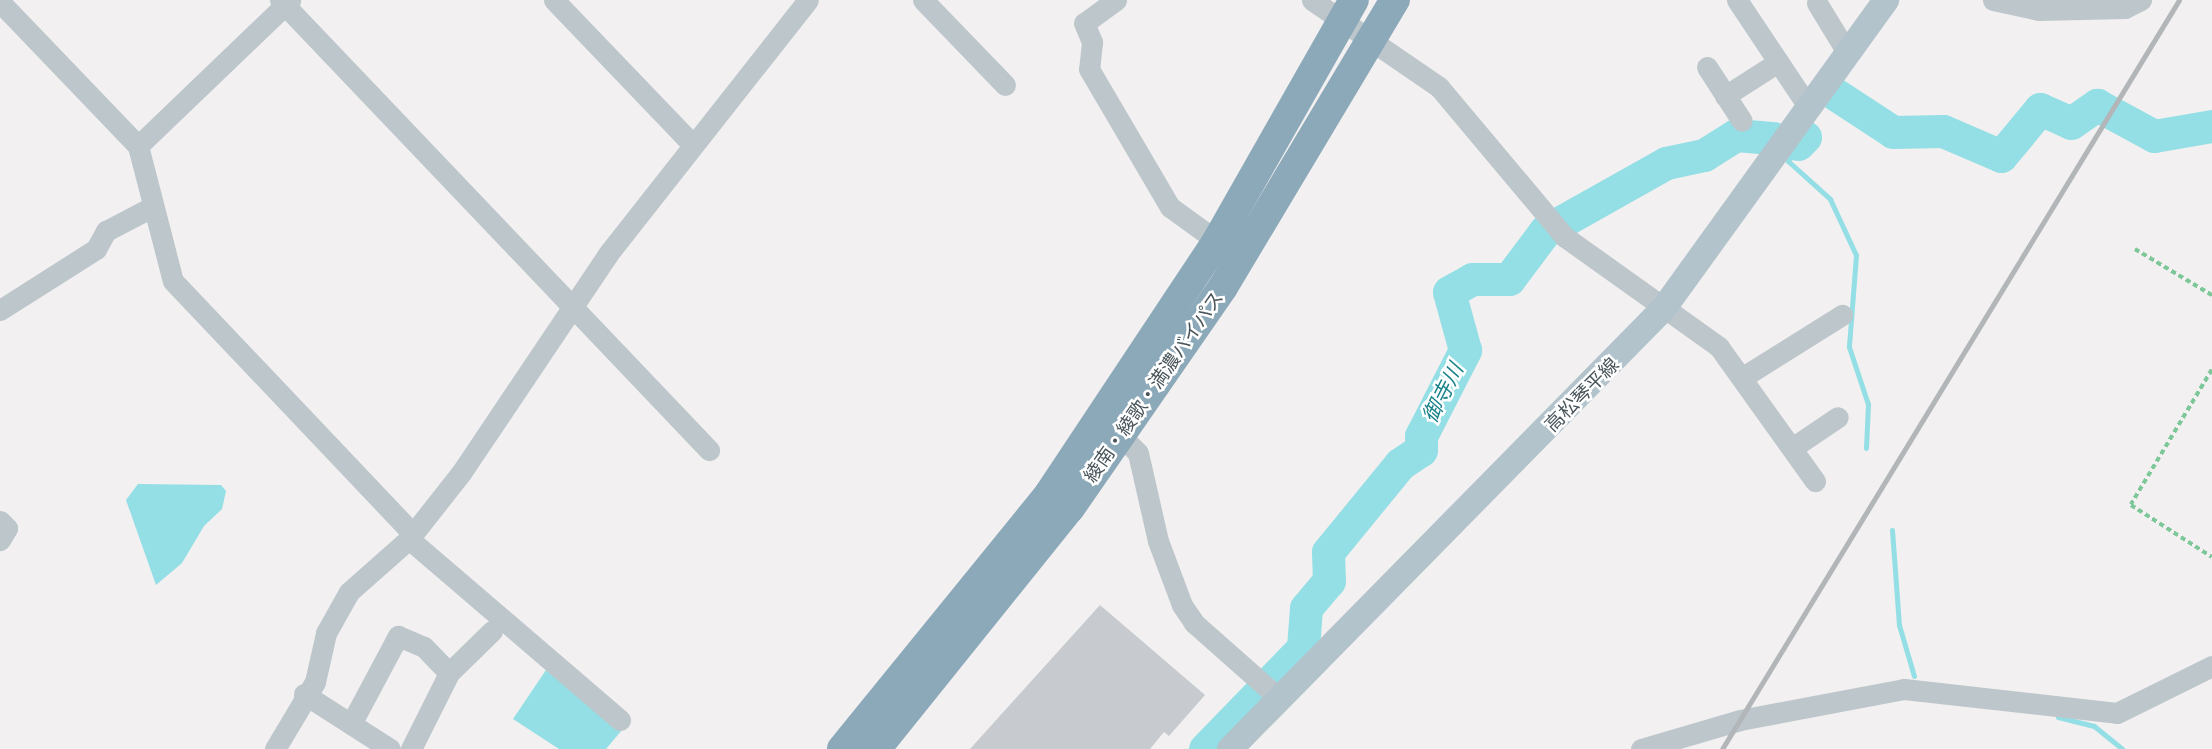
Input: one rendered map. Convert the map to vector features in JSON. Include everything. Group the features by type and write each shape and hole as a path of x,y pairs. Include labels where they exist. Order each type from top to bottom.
{"highway":[{"name":"綾南・綾歌・満濃バイパス","path":"876,749 989,614 1120,435 1223,287 1395,0"},
{"name":"綾南・綾歌・満濃バイパス","path":"842,749 1049,494 1217,241 1349,9"}],"main road":[{"name":"高松琴平線","path":"1230,749 1271,691 1664,308 1886,0"}],"street":[{"path":"554,0 692,144"},
{"path":"275,749 304,694 315,681 326,633 349,592 410,536 461,473 572,304 692,144 808,0"},
{"path":"923,0 1004,85"},
{"path":"1116,0 1084,23 1092,42 1089,69 1170,207 1217,241"},
{"path":"1312,0 1349,9 1374,38 1439,87 1555,225 1720,347 1815,481"},
{"path":"1737,0 1809,108"},
{"path":"1993,0 2039,10 2125,8 2141,0"},
{"path":"0,2 138,146 150,208 173,281 410,536 620,720"},
{"path":"138,146 285,2 709,450"},
{"path":"1816,3 1848,54"},
{"path":"1725,96 1778,62"},
{"path":"1707,67 1742,121"},
{"path":"0,310 96,249 106,231 150,208"},
{"path":"1743,377 1842,315"},
{"path":"1792,447 1838,417"},
{"path":"1120,435 1138,453 1158,541 1182,605 1271,691"},
{"path":"0,521 7,527 0,540"},
{"path":"411,749 449,673 492,631"},
{"path":"351,724 398,636 424,647 449,673"},
{"path":"1641,749 1752,717 1904,689 2117,713 2212,666"},
{"path":"304,694 390,749"}],"path":[{"path":"2135,249 2212,295"},
{"path":"2212,370 2131,505 2212,557"}],"water":[{"path":"138,484 221,485 226,491 222,509 204,526 182,563 156,585 126,500"},
{"path":"546,670 622,730 606,749 559,749 513,719"}],"building":[{"path":"1100,605 1205,695 1169,736 1164,732 1150,749 970,749"}],"waterway":[{"name":"御寺川","path":"1835,94 1893,132 1943,131 2001,156 2040,109 2071,123 2097,105 2154,136 2212,126"},
{"name":"御寺川","path":"1205,749 1303,648 1306,608 1329,581 1328,552 1400,464 1421,450 1421,436 1465,350 1449,292 1472,279 1509,279 1545,231 1666,163 1704,155 1736,135 1774,138"},
{"name":"御寺川","path":"1798,144 1805,137"},
{"path":"1800,144 1788,161 1830,199 1856,255 1849,347 1868,404 1866,448"},
{"path":"1892,530 1899,625 1914,676"},
{"path":"2058,717 2094,726 2122,749"}],"railway":[{"path":"1722,749 2179,0"}]}
